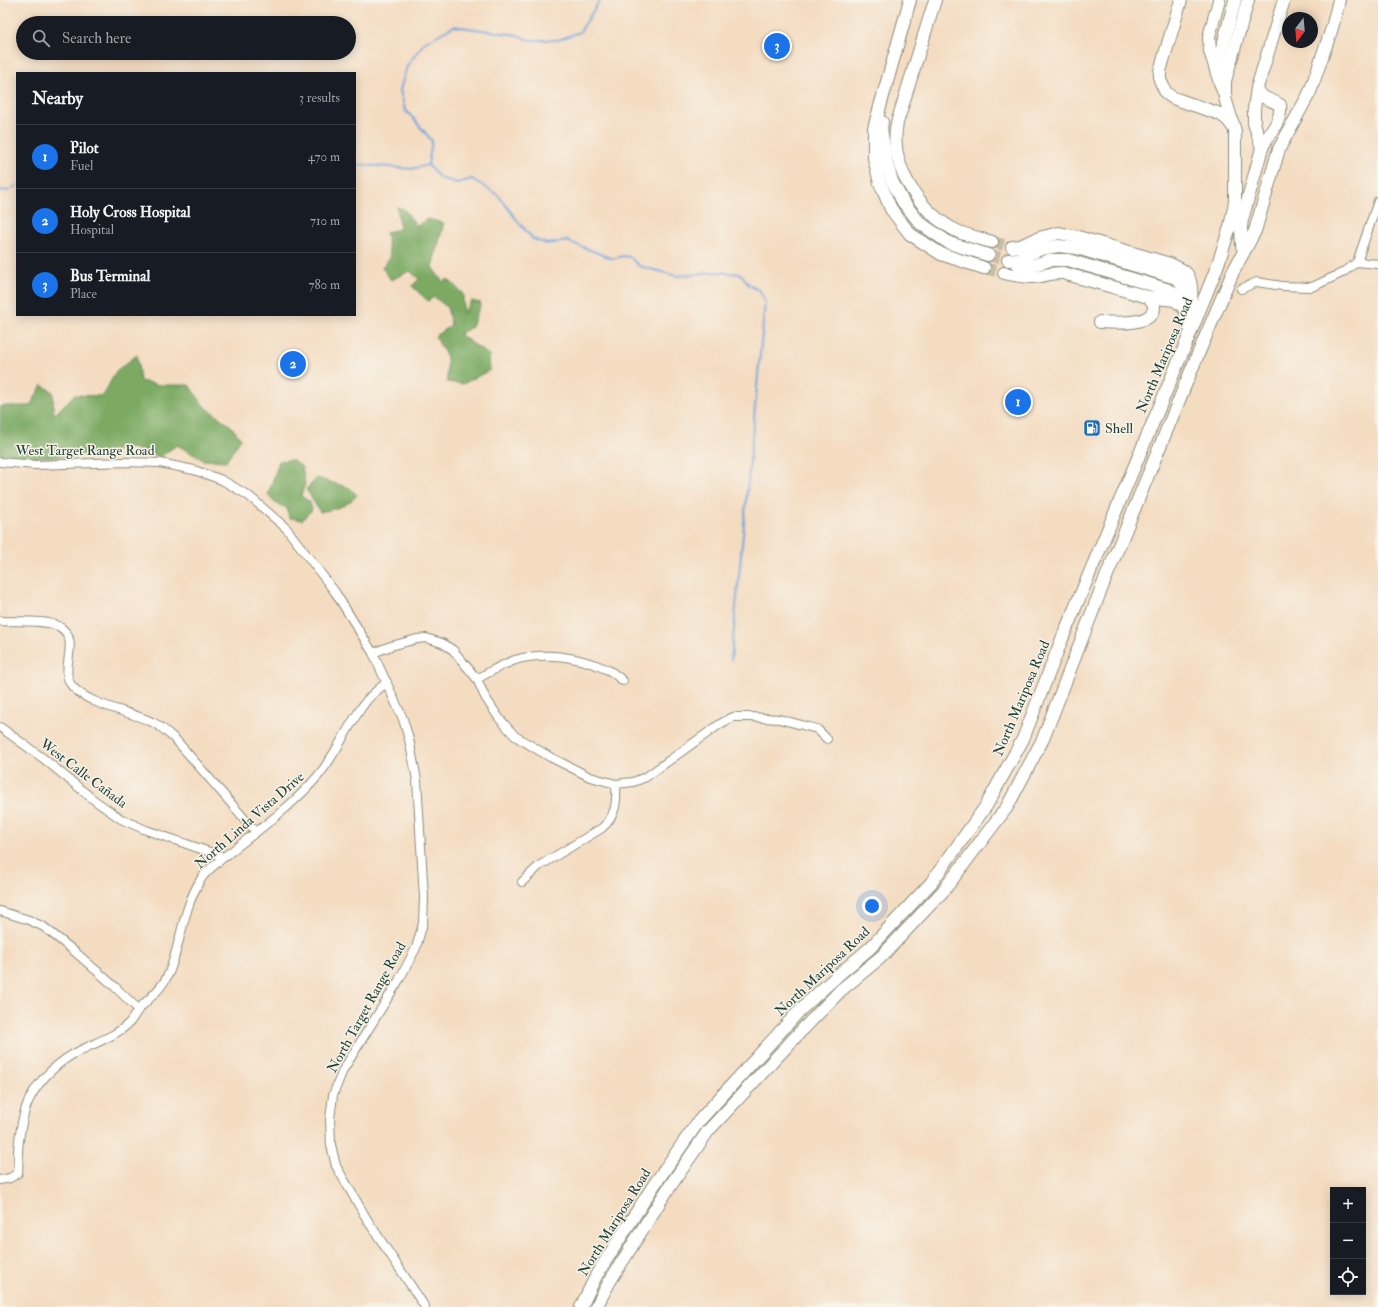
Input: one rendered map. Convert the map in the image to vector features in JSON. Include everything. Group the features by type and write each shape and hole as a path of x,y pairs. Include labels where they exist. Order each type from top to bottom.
{"highway":[{"path":"910,0 874,128 874,158 880,182 891,209 910,234 941,254 988,254"},
{"path":"935,0 897,123 895,139 897,155 906,180 923,204 942,222 988,254"},
{"path":"1181,0 1160,72 1162,86 1166,93 1173,98 1220,114 1228,120 1235,131"},
{"name":"North Mariposa Road","path":"581,1307 597,1274 654,1185 698,1122 800,1010 870,948 932,883 986,806 1023,739 1062,639 1217,267 1230,227 1235,202 1235,131 1210,51 1209,37 1219,0"},
{"path":"1216,71 1235,0"},
{"path":"1225,98 1225,81 1248,0"},
{"path":"1262,148 1254,123 1257,88 1284,0"},
{"path":"1238,259 1255,231 1279,149 1310,92 1332,28 1339,0"},
{"path":"1242,246 1242,220 1262,148 1275,128 1281,112 1280,105 1265,99 1257,88"},
{"path":"883,96 881,128 886,161 892,181 903,202 920,223 948,243 988,254"},
{"path":"1238,259 1271,148 1278,138 1290,128"},
{"path":"1010,261 1020,246 1039,238 1059,233 1078,237 1160,261 1180,269 1187,274 1190,280 1185,302 1185,342"},
{"name":"North Mariposa Road","path":"596,1307 610,1281 664,1195 708,1131 841,990 881,957 944,890 1007,807 1043,739 1102,587 1238,259"},
{"path":"1010,261 1018,276 1033,277 1053,272 1063,273 1148,297 1185,302"},
{"path":"1010,261 1032,272 1052,266 1066,267 1185,302 1190,310 1185,342"},
{"path":"1217,267 1233,272"},
{"path":"1100,322 1123,323 1138,321 1149,316 1154,311 1154,305 1152,300 1148,297"},
{"path":"575,1307 597,1274"}],"street":[{"path":"1241,289 1257,282 1282,286 1312,287 1342,273 1356,262 1378,201"},
{"path":"1356,262 1378,264"},
{"name":"West Target Range Road","path":"0,462 36,465 124,462 160,464 194,470 222,480 248,496 286,528 335,592 373,653"},
{"path":"0,621 49,622 59,626 65,631 70,639 67,672 68,680 72,686 81,695 93,701 152,722 165,730 176,740 256,832"},
{"path":"373,653 409,640 426,638 433,639 453,650 477,679 485,697 498,718 515,736 550,757 590,777 616,784 633,782 646,777 720,724 733,717 779,719 816,729 827,739"},
{"name":"North Target Range Road","path":"373,653 388,682 403,719 409,739 416,780 424,896 423,923 416,948 399,980 343,1070 333,1095 330,1119 331,1145 336,1166 364,1215 425,1307"},
{"path":"477,679 516,660 540,655 568,657 607,669 624,681"},
{"name":"North Linda Vista Drive","path":"0,1180 10,1178 18,1173 18,1151 21,1128 28,1101 40,1083 59,1063 117,1032 129,1023 138,1010 155,994 163,984 168,973 189,902 203,876 224,857 277,816 317,777 333,756 364,703 375,691 388,682"},
{"name":"West Calle Cañada","path":"0,727 44,759 94,800 121,818 146,830 224,857"},
{"path":"522,882 539,866 610,822 615,809 617,797 616,784"},
{"path":"0,911 29,920 44,927 114,986 138,1010"}],"green space":[{"path":"397,207 404,209 417,226 427,219 444,223 432,267 443,282 448,279 463,294 463,314 471,301 481,303 472,327 459,334 489,355 490,370 463,384 447,382 447,357 435,336 451,325 447,307 434,297 428,301 412,286 419,279 410,271 391,280 382,267 390,258 386,232 400,229"},
{"path":"137,355 140,381 159,385 189,385 204,406 231,426 241,439 226,461 203,460 177,445 160,457 132,448 71,456 24,458 0,453 0,406 30,406 42,385 53,392 54,415 74,395 103,396 116,371"},
{"path":"292,460 302,467 305,484 301,496 310,502 312,510 302,520 289,518 287,508 277,504 268,495 279,461"},
{"path":"317,478 350,488 357,495 345,505 320,512 306,489"}],"waterway":[{"path":"356,164 411,169 428,165 432,141 405,110 400,90 407,66 424,43 454,26 517,35 529,40 558,40 580,32 600,0"},
{"path":"428,165 440,178 457,183 472,179 498,195 533,239 547,244 567,241 613,259 623,256 630,257 639,266 677,276 717,272 741,274 749,285 760,291 765,302 731,660"},
{"path":"0,190 8,191 16,186"}],"tunnel":[{"path":"992,242 1012,247"},
{"path":"988,255 1008,260"},
{"path":"984,268 1004,273"}],"place":[{"name":"Bus Terminal","path":"777,46"},
{"name":"Holy Cross Hospital","path":"293,364"},
{"name":"Pilot","path":"1018,402"},
{"name":"Shell","path":"1092,428"}]}
